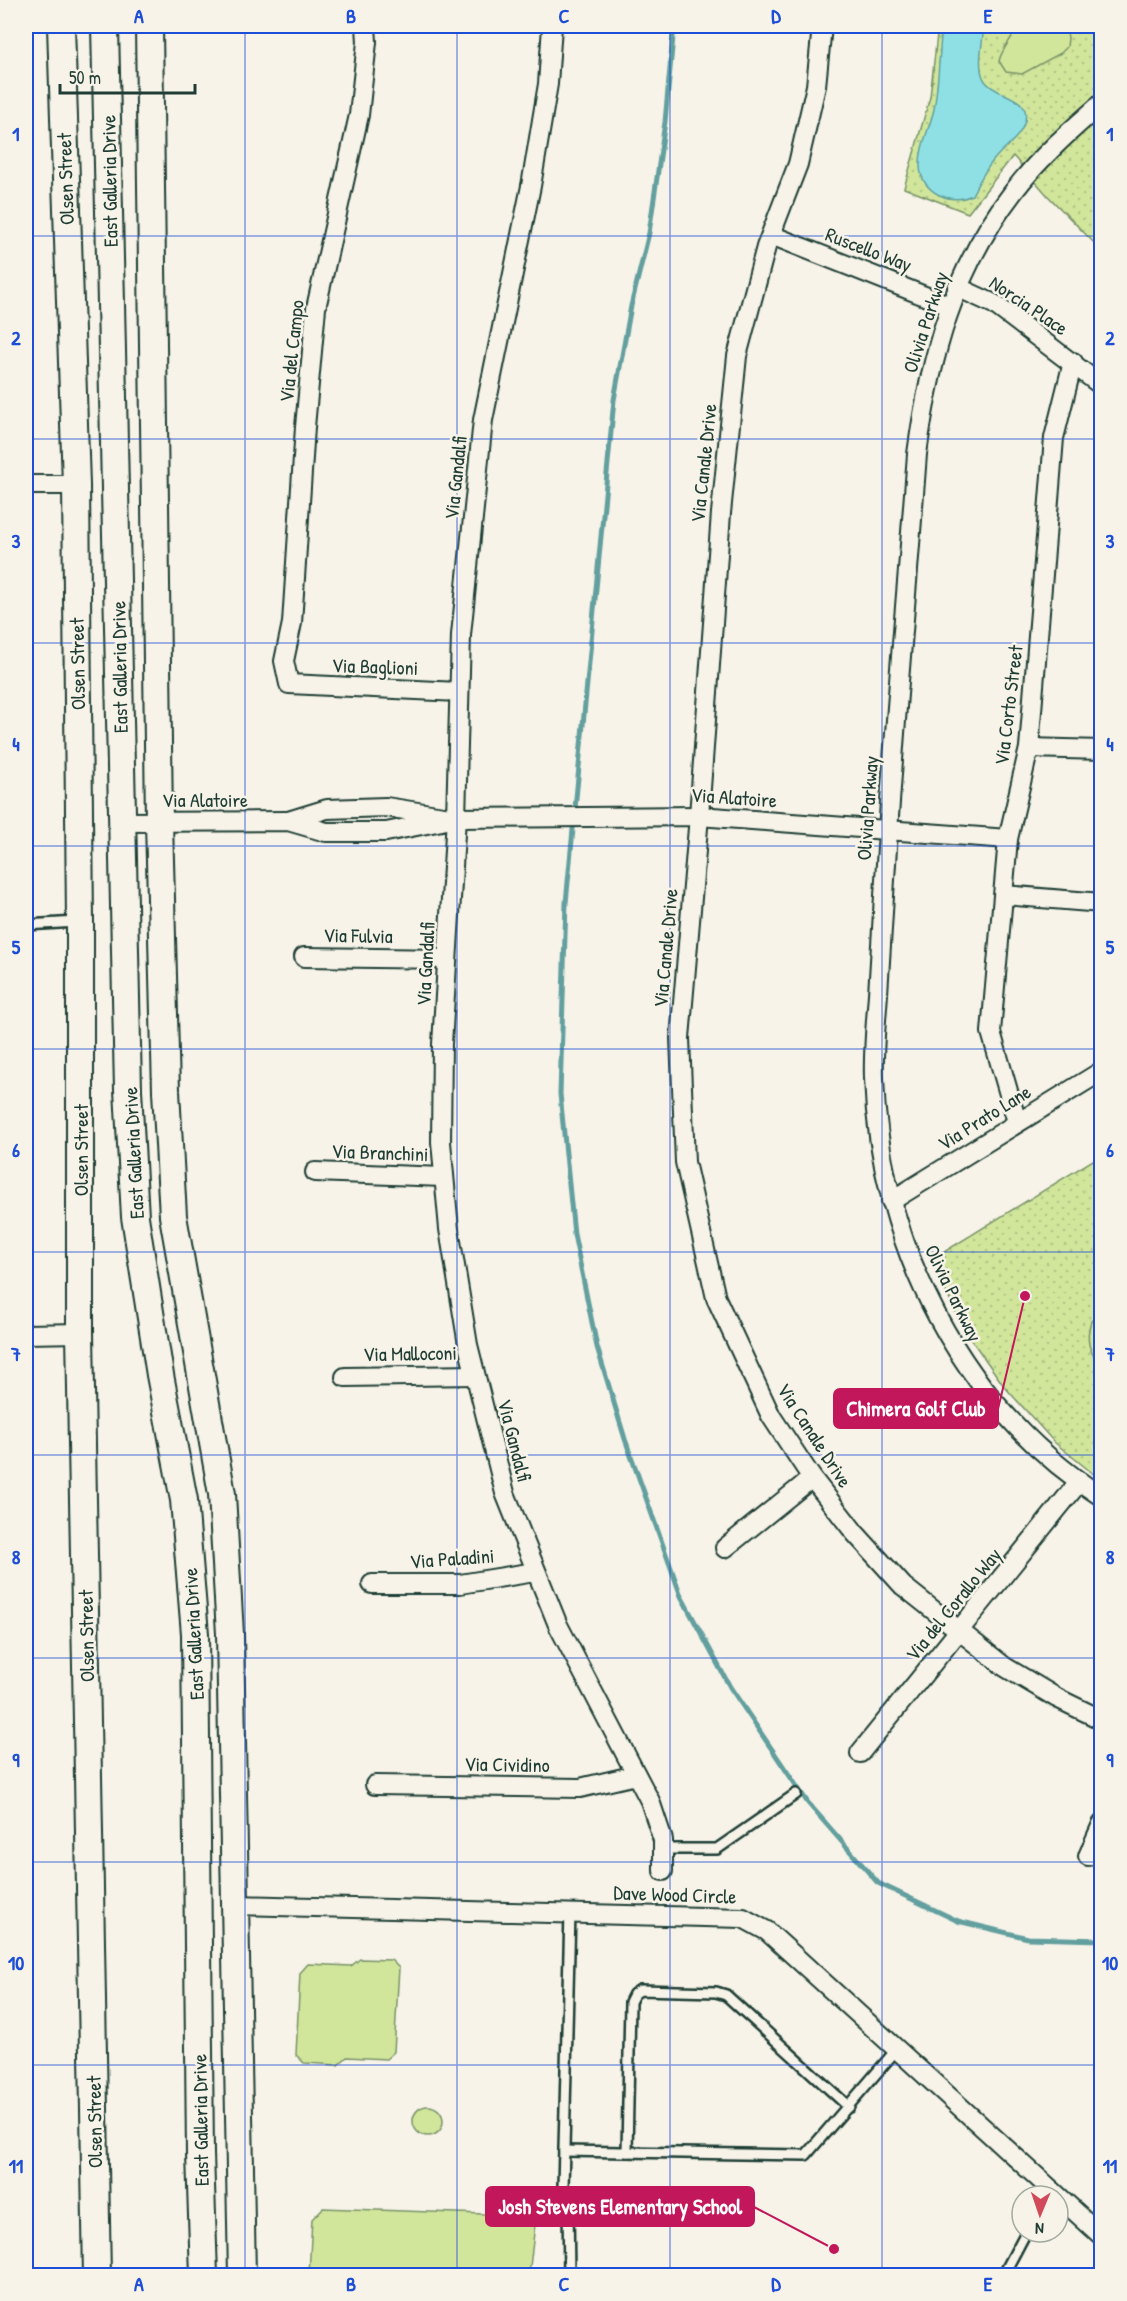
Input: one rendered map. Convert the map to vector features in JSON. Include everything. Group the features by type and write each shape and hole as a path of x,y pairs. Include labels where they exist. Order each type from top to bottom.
{"main road":[{"name":"Olsen Street","path":"61,26 76,485 80,922 80,1333 97,2276"},
{"name":"East Galleria Drive","path":"105,26 129,1090 135,1217 160,1375 184,1500 196,1681 200,2142 204,2276"},
{"name":"East Galleria Drive","path":"149,26 159,822 166,1091 173,1216 222,1494 230,1634 242,2276"},
{"path":"196,1681 210,1706 214,1883 234,1905"}],"street":[{"name":"Via del Campo","path":"290,684 284,662 292,623 305,427 316,308 359,116 367,42 366,26"},
{"name":"Via Gandalfi","path":"552,26 548,84 531,186 483,420 461,635 456,818 442,1055 443,1177 468,1345 505,1493 558,1625 650,1801 663,1840 663,1871"},
{"name":"Via Canale Drive","path":"822,26 816,86 798,164 771,235 736,356 721,513 680,1038 685,1162 716,1298 771,1416 812,1478 855,1533 903,1586 1005,1667 1057,1698 1101,1720"},
{"name":"Olivia Parkway","path":"1101,103 1072,129 1014,191 957,287 935,352 925,397 917,454 888,831 874,1079 880,1147 891,1201 918,1277 938,1319 961,1358 1026,1435 1079,1482 1101,1497"},
{"name":"Ruscello Way","path":"771,235 950,306"},
{"name":"Norcia Place","path":"957,287 994,304 1101,386"},
{"name":"Via Corto Street","path":"1017,1122 991,1032 1008,839 1029,748 1054,438 1072,363"},
{"path":"26,485 76,485"},
{"name":"Via Baglioni","path":"290,684 459,692"},
{"path":"1029,748 1101,750"},
{"name":"Via Alatoire","path":"122,822 288,821 326,832 386,831 456,818 699,816 1008,839"},
{"path":"1004,895 1101,903"},
{"name":"Via Fulvia","path":"304,957 447,958"},
{"name":"Via Prato Lane","path":"891,1201 1101,1071"},
{"name":"Via Branchini","path":"315,1172 443,1177"},
{"path":"26,1334 80,1333"},
{"name":"Via Malloconi","path":"345,1377 476,1375"},
{"path":"724,1548 812,1478"},
{"name":"Via del Corallo Way","path":"860,1753 1079,1482"},
{"name":"Via Paladini","path":"372,1584 460,1584 535,1572"},
{"name":"Via Cividino","path":"375,1785 580,1788 636,1775"},
{"path":"1088,1856 1101,1824"},
{"name":"Dave Wood Circle","path":"234,1905 743,1918 767,1931 1044,2184"},
{"name":"Dave Wood Circle","path":"1070,2208 1101,2236"}],"lane":[{"path":"26,925 80,922"},
{"path":"663,1849 717,1849 796,1794"},
{"path":"569,2276 568,2207 563,2187 570,1913"},
{"path":"627,2152 630,2002 634,1994 640,1990 716,1992 726,1995 849,2107"},
{"path":"564,2151 806,2154 897,2049"},
{"path":"1007,2276 1007,2268 1020,2244"}],"green space":[{"path":"938,26 1101,26 1101,250 1013,156 968,213 904,188 930,97"},
{"path":"1017,26 1066,26 1067,47 1061,53 1022,74 1006,72 999,61"},
{"path":"1101,1155 1101,1480 1054,1442 1004,1386 963,1328 933,1264 939,1255"},
{"path":"1096,1317 1101,1319 1101,1366 1091,1351 1088,1340 1091,1321"},
{"path":"360,1959 391,1960 399,1968 394,2052 386,2059 347,2057 338,2065 304,2063 296,2055 300,1973 308,1964 351,1966"},
{"path":"428,2106 439,2110 443,2121 439,2132 428,2136 417,2132 413,2121 417,2110"},
{"path":"323,2208 536,2216 529,2275 309,2275 312,2219"}],"water":[{"path":"942,26 984,26 980,62 982,76 991,87 1019,102 1024,107 1026,115 1019,133 989,165 972,195 955,199 947,198 931,190 922,176 920,167 921,152 936,99"}],"waterway":[{"path":"674,26 665,122 649,233 631,306 614,400 566,903 560,1094 574,1234 597,1347 625,1439 681,1596 730,1687 808,1803 878,1883 958,1921 1028,1938 1102,1940"}],"place":[{"name":"Chimera Golf Club","path":"1025,1296"},
{"name":"Josh Stevens Elementary School","path":"834,2249"}]}
